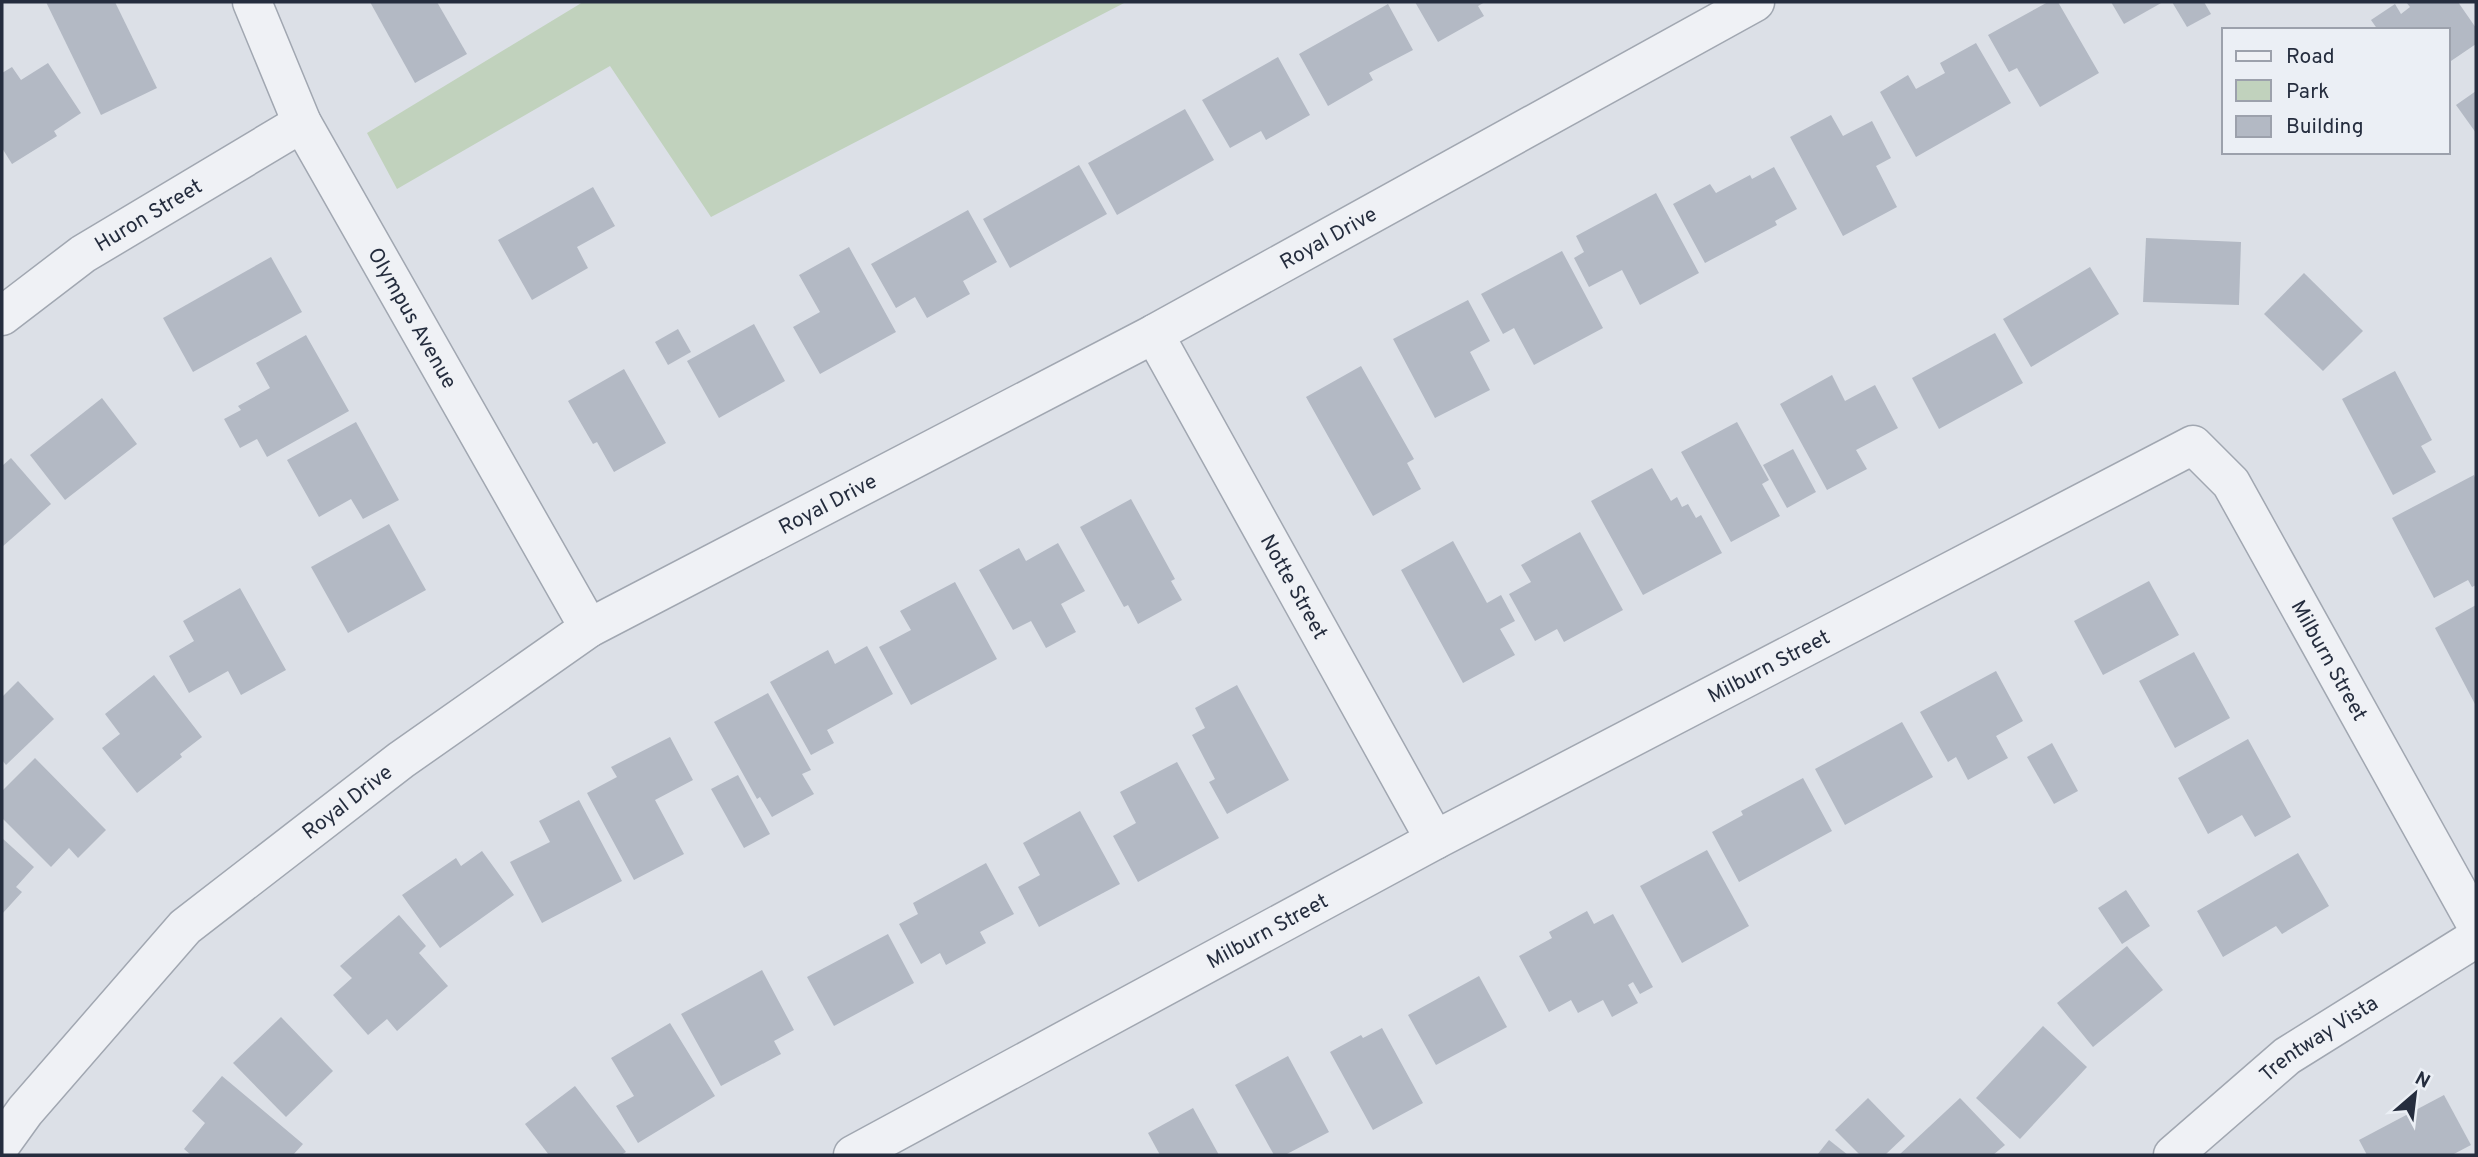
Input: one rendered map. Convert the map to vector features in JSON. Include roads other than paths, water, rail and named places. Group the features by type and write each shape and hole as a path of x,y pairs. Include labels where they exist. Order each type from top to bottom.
{"street":[{"name":"Olympus Avenue","path":"252,2 302,123 589,628"},
{"name":"Royal Drive","path":"2,1143 25,1111 185,927 401,760 589,628 1154,334 1755,2"},
{"name":"Huron Street","path":"2,316 83,254 302,123"},
{"name":"Notte Street","path":"1154,334 1435,840"},
{"name":"Milburn Street","path":"853,1155 1435,840 2193,445 2231,483 2476,924"},
{"name":"Trentway Vista","path":"2172,1155 2287,1056 2476,938"}]}
